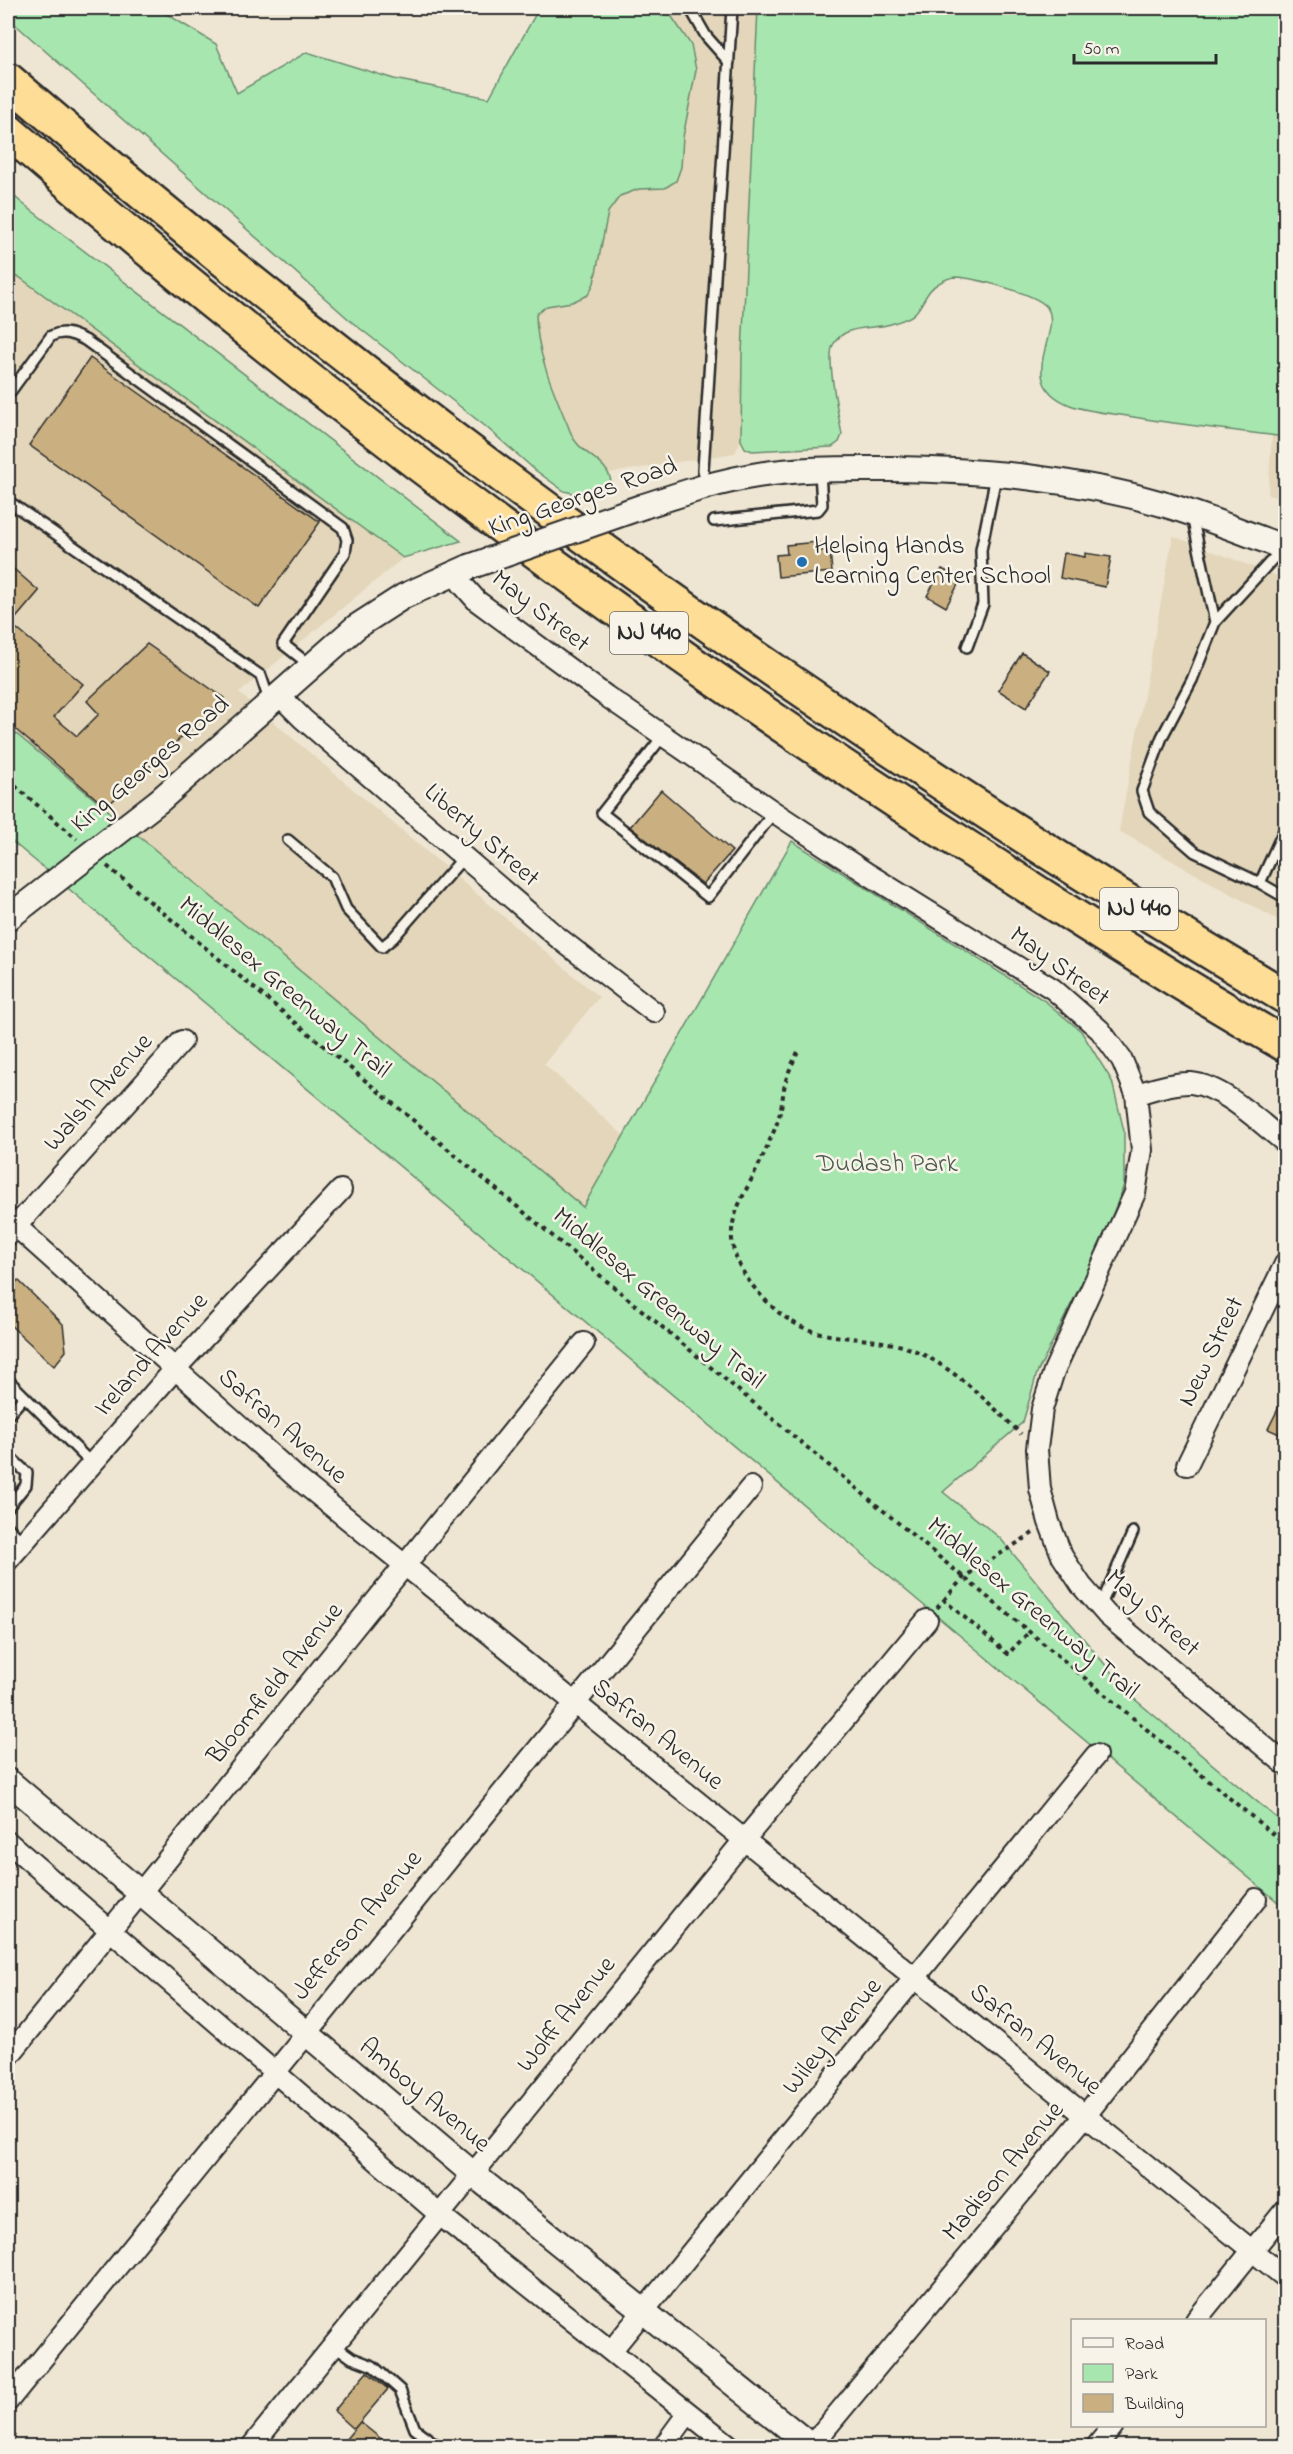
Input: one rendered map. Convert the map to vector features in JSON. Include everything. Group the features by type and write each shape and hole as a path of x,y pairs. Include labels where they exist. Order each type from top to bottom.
{"highway":[{"name":"NJ 440","path":"8,80 245,277 410,406 602,550 910,764 1064,862 1286,997"},
{"name":"NJ 440","path":"8,130 106,216 332,398 490,518 659,640 926,821 1183,984 1286,1045"}],"street":[{"name":"King Georges Road","path":"17,911 160,800 356,627 387,605 462,570 707,486 760,475 820,469 948,470 996,473 1076,484 1144,499 1191,513 1284,548"},
{"name":"May Street","path":"462,570 470,593 485,608 663,736 774,812 868,874 1053,989 1100,1030 1122,1060 1136,1094 1142,1150 1136,1193 1054,1371 1042,1409 1037,1449 1040,1489 1062,1556 1081,1585 1100,1607 1286,1765"},
{"name":"Liberty Street","path":"274,698 303,719 556,936 654,1012"},
{"name":"Walsh Avenue","path":"10,1227 182,1041"},
{"path":"1136,1094 1190,1083 1213,1089 1286,1143"},
{"name":"Ireland Avenue","path":"8,1560 175,1369 341,1190"},
{"name":"Safran Avenue","path":"10,1227 297,1478 1286,2278"},
{"name":"New Street","path":"1187,1465 1286,1262"},
{"name":"Bloomfield Avenue","path":"8,2057 406,1567 584,1343"},
{"name":"Jefferson Avenue","path":"8,2401 751,1487"},
{"name":"Wolff Avenue","path":"252,2446 744,1840 927,1620"},
{"name":"Wiley Avenue","path":"611,2351 1096,1755"},
{"name":"Amboy Avenue","path":"8,1781 473,2174 811,2446"},
{"path":"8,1842 440,2215 730,2446"},
{"name":"Madison Avenue","path":"811,2446 1085,2116 1256,1899"},
{"path":"1197,2319 1286,2209"},
{"path":"664,2446 688,2413"},
{"path":"1097,2446 1112,2427"}],"lane":[{"path":"690,8 706,36 729,62"},
{"path":"698,8 698,19"},
{"path":"707,486 703,470 732,8"},
{"path":"8,395 51,336 61,331 72,334 95,348 342,528 347,540 345,553 283,644 311,666"},
{"path":"714,521 818,510 822,505 820,469"},
{"path":"967,647 983,604 981,550 996,473"},
{"path":"8,501 261,676 274,698"},
{"path":"1191,513 1215,622"},
{"path":"1284,548 1215,622 1192,680 1162,737 1142,791 1149,812 1195,852 1286,898"},
{"path":"663,736 603,813 708,897 774,812"},
{"path":"1260,883 1286,826"},
{"path":"288,840 332,877 346,909 382,947 393,938 464,858"},
{"path":"8,1380 91,1463"},
{"path":"8,1415 24,1396"},
{"path":"8,1455 27,1473 26,1485 8,1507"},
{"path":"8,1527 23,1543"},
{"path":"1100,1607 1133,1532"},
{"path":"334,2345 352,2358 373,2366 400,2390 415,2429 438,2446"}],"path":[{"path":"8,780 78,841"},
{"name":"Middlesex Greenway Trail","path":"105,864 1286,1845"},
{"path":"798,1052 786,1079 777,1122 767,1148 745,1190 732,1222 731,1249 744,1275 773,1308 786,1319 804,1328 831,1337 891,1344 915,1351 937,1362 972,1386 1037,1449"},
{"path":"927,1620 964,1577 1049,1522"},
{"path":"944,1600 1008,1654 1029,1632"}],"shaded area":[{"path":"666,8 758,8 742,354 741,440 735,453 610,473 575,442 555,394 544,359 536,330 536,314 547,306 572,302 594,283 608,212 620,196 639,189 665,188 681,167 683,137 696,70 691,45"},
{"path":"1285,239 1285,500 1268,495"},
{"path":"8,276 18,277 403,558 239,693 599,997 544,1064 624,1136 583,1207 8,727"},
{"path":"1173,536 1285,579 1285,924 1119,831"}],"green space":[{"path":"8,8 157,8 216,44 237,93 307,52 394,79 489,98 539,8 666,8 691,45 696,70 683,137 681,167 676,181 665,188 639,189 620,196 608,212 594,283 588,295 572,302 547,306 536,314 539,341 546,369 571,434 581,447 602,465 611,482 603,489 581,495 564,491 535,470 485,426 353,323 8,18"},
{"path":"758,8 1285,8 1285,437 1091,411 1070,405 1053,395 1044,383 1043,356 1050,328 1050,316 1046,306 1017,291 956,277 935,286 910,317 886,325 852,330 838,338 833,345 832,375 842,435 839,442 832,447 752,451 745,448 741,440 742,354"},
{"path":"8,191 461,541 403,558 19,277 8,276"},
{"name":"Dudash Park","path":"8,727 583,1207 792,841 1045,1001 1081,1031 1112,1081 1124,1131 1124,1185 1103,1240 1037,1373 1023,1422 943,1492 1000,1538 1132,1697 1285,1825 1285,1908 8,838"}],"building":[{"path":"90,358 320,522 259,608 29,445"},
{"path":"818,542 819,551 830,550 832,572 778,577 776,555 787,554 786,545"},
{"path":"1064,553 1085,557 1085,553 1111,557 1105,587 1060,578"},
{"path":"8,564 39,591 11,624 83,684 54,717 77,736 99,714 87,701 147,644 224,698 106,807 8,723"},
{"path":"942,569 961,579 946,607 927,596"},
{"path":"1022,653 1050,671 1026,708 998,690"},
{"path":"661,790 732,851 703,884 630,827"},
{"path":"18,1280 63,1324 66,1351 54,1366 8,1323 8,1291"},
{"path":"1286,1393 1286,1437 1268,1429"},
{"path":"367,2372 388,2389 354,2429 334,2411"},
{"path":"360,2422 390,2446 340,2446"}],"place":[{"name":"Helping Hands Learning Center School","path":"802,562"}]}
